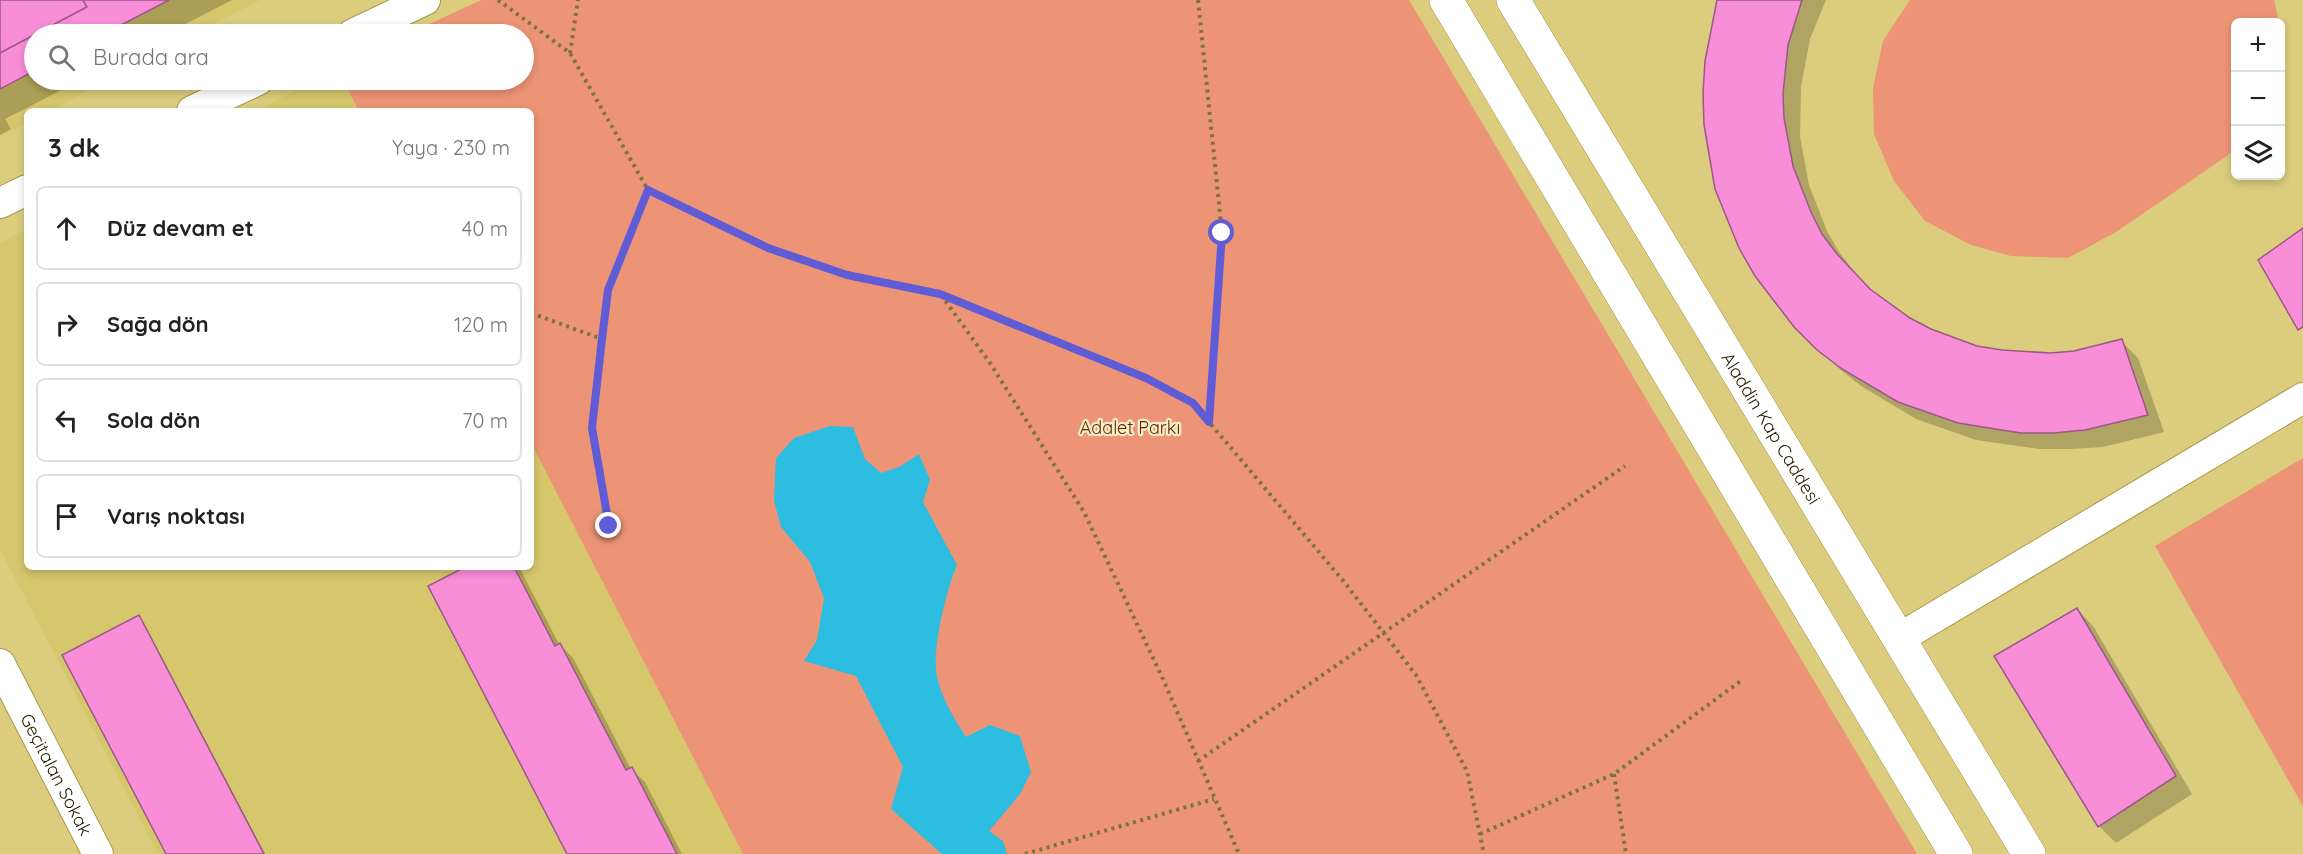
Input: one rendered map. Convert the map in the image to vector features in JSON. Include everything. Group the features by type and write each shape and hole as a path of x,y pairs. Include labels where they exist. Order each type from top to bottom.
{"street":[{"path":"373,24 425,0"},
{"path":"1446,0 1956,854"},
{"name":"Aladdin Kap Caddesi","path":"1513,0 2029,854"},
{"path":"198,108 237,90"},
{"path":"0,203 24,191"},
{"path":"1898,639 2303,398"},
{"name":"Geçitalan Sokak","path":"0,664 98,854"}],"path":[{"path":"498,0 531,24"},
{"path":"570,53 578,0"},
{"path":"1198,0 1222,233 1209,422"},
{"path":"534,26 570,53 648,190 768,248 847,275 940,294 1146,378 1193,403 1416,675 1467,771 1484,854"},
{"path":"609,526 592,428 602,339 608,290 648,190"},
{"path":"940,294 990,363 1084,513 1163,679 1239,854"},
{"path":"534,314 602,339"},
{"path":"1198,761 1625,466"},
{"path":"1480,834 1614,774 1742,680"},
{"path":"1614,774 1626,854"},
{"path":"1025,854 1215,799"}],"shaded area":[{"path":"0,0 260,0 213,24 24,24 24,90 90,90 55,108 24,108 24,125 0,137"},
{"path":"296,90 348,90 357,108 261,108"},
{"path":"24,231 24,570 534,570 534,449 743,854 158,854 0,549 0,243"}],"green space":[{"name":"Adalet Parkı","path":"481,0 1409,0 1917,854 743,854 534,449 534,108 357,108 348,90 534,90 534,24 429,24"},
{"path":"1910,0 2274,0 2278,18 2231,18 2231,152 2116,232 2068,258 2011,256 1971,245 1925,221 1894,181 1874,134 1873,88 1883,41"},
{"path":"2303,458 2303,806 2155,546"}],"water":[{"path":"830,426 853,427 865,459 881,473 899,467 919,454 930,480 923,502 957,565 945,602 937,645 936,669 940,687 947,705 966,737 990,725 1020,736 1031,772 1020,794 989,831 1003,841 1007,854 942,854 891,809 903,767 856,676 804,661 817,640 824,598 810,562 781,527 774,501 776,458 794,438"}],"building":[{"path":"0,0 83,0 87,7 55,24 24,24 24,40 0,53"},
{"path":"83,0 169,0 123,24 55,24 87,7"},
{"path":"1717,0 1802,0 1788,45 1783,94 1784,118 1793,166 1822,234 1837,254 1870,289 1910,318 1931,329 1977,346 2050,353 2074,351 2122,339 2148,415 2085,430 2053,433 2021,433 1958,423 1898,402 1842,369 1817,350 1794,327 1755,276 1739,248 1715,189 1704,125 1703,93 1705,61"},
{"path":"24,40 24,76 0,89 0,53"},
{"path":"2303,228 2303,327 2298,330 2258,260"},
{"path":"459,570 516,570 555,646 560,643 626,770 632,767 677,854 567,854 428,586"},
{"path":"2077,608 2176,776 2098,827 1994,656"},
{"path":"139,615 264,854 166,854 62,655"}],"route":[{"path":"609,526 592,428 602,339 608,290 648,190 768,248 847,275 940,294 1146,378 1193,403 1209,422 1222,233"}]}
